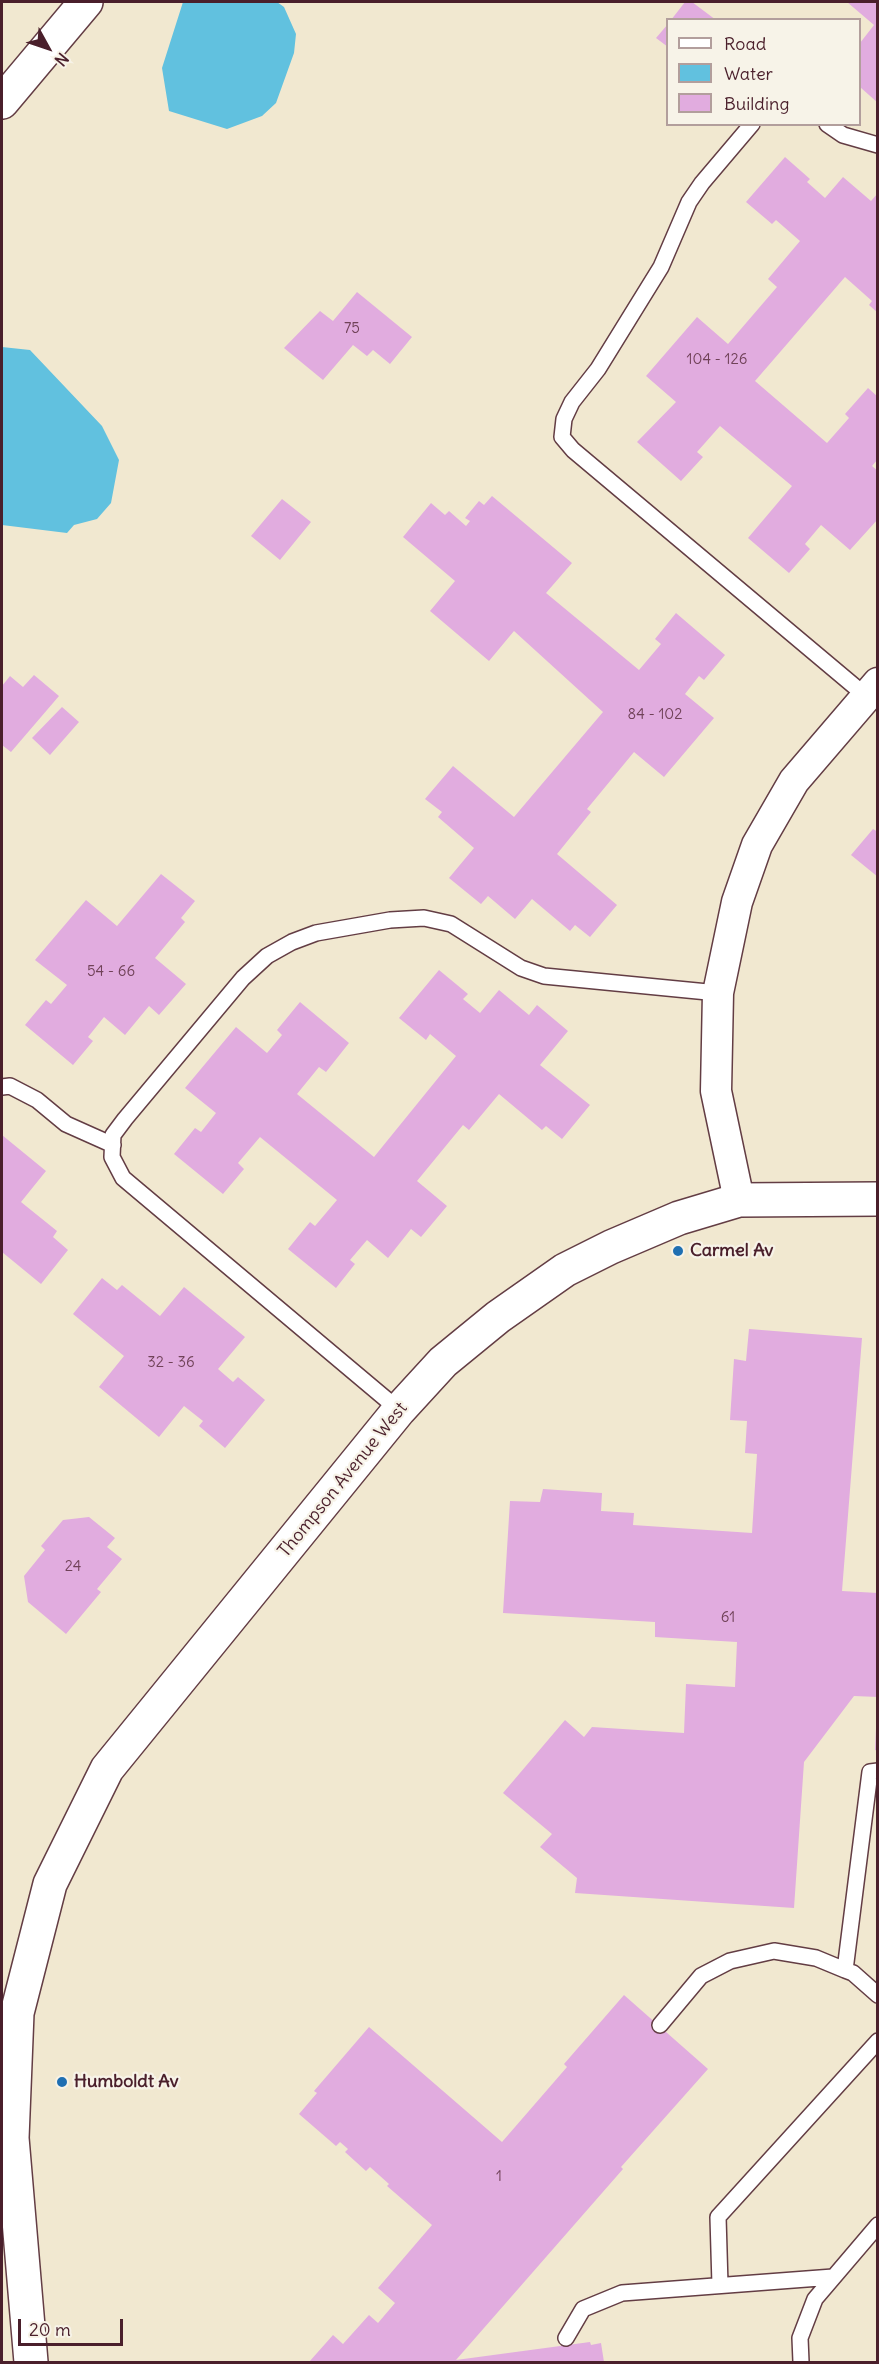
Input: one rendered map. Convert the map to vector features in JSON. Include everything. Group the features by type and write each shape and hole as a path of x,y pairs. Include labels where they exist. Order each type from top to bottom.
{"street":[{"path":"2,102 86,2"},
{"path":"739,1200 716,1092 718,993 737,902 757,846 794,781 872,690"},
{"name":"Thompson Avenue West","path":"31,2362 12,2138 9,2012 50,1884 107,1769 399,1410 443,1362 498,1317 565,1270 610,1247 680,1218 739,1200 878,1199"}],"lane":[{"path":"750,126 702,183 689,202 661,267 598,369 572,402 564,419 562,437 573,450 872,690"},
{"path":"830,126 843,135 878,144"},
{"path":"399,1410 123,1178 112,1157 112,1145 113,1135 125,1119 243,978 267,956 292,942 316,933 390,920 424,918 451,924 521,968 544,976 564,980 718,993"},
{"path":"2,1087 10,1086 37,1100 66,1124 112,1145"},
{"path":"845,1970 870,1772 878,1771"},
{"path":"660,2025 701,1976 730,1961 774,1951 816,1958 853,1973 878,1995"},
{"path":"720,2285 718,2217 878,2041"},
{"path":"801,2362 800,2338 815,2299 878,2225"},
{"path":"566,2337 583,2309 622,2293 834,2277"}],"water":[{"path":"183,2 277,2 284,7 296,34 294,53 276,103 262,116 227,129 169,111 162,68"},
{"path":"2,347 30,350 102,426 119,460 111,503 97,519 74,525 67,533 2,525"}],"building":[{"path":"685,2 692,2 713,18 673,18"},
{"path":"847,2 878,2 878,103 861,88 861,42 874,25"},
{"path":"666,26 666,46 656,38"},
{"path":"785,157 810,179 807,182 825,198 843,177 871,201 878,193 878,313 869,305 872,301 845,277 755,381 827,443 849,418 845,414 868,388 878,397 878,459 872,466 878,471 878,519 850,550 821,525 805,544 810,549 789,573 748,538 792,486 720,426 697,452 703,457 681,481 637,442 676,402 646,376 697,317 728,344 777,287 768,279 800,241 776,220 772,224 746,202"},
{"path":"357,292 412,337 390,364 373,350 367,356 353,345 323,380 284,348 320,311 333,321"},
{"path":"492,496 572,563 546,593 639,670 661,644 655,639 676,613 725,655 704,680 699,676 685,694 714,718 664,777 634,752 587,809 591,812 557,854 617,905 590,937 575,925 570,931 532,899 515,919 488,896 481,904 449,878 474,848 438,817 442,812 425,799 453,766 514,817 603,712 514,631 489,661 430,611 455,581 403,537 431,503 445,515 449,511 466,526 470,521 465,518 479,501 484,505"},
{"path":"282,499 311,522 280,560 251,536"},
{"path":"34,675 59,696 11,752 2,745 2,686 10,676 23,687"},
{"path":"62,707 79,722 50,755 32,738"},
{"path":"873,829 878,832 878,877 851,855"},
{"path":"161,874 195,901 181,918 185,922 155,958 186,984 159,1015 149,1006 125,1035 104,1017 88,1037 93,1041 73,1065 25,1025 46,1000 51,1004 67,985 35,960 86,900 117,926"},
{"path":"439,970 468,994 463,999 480,1013 499,990 529,1015 537,1005 568,1031 540,1065 590,1105 562,1139 546,1126 542,1130 499,1094 469,1130 463,1125 417,1181 447,1206 421,1237 411,1229 388,1258 367,1240 350,1260 355,1264 336,1288 288,1249 310,1222 315,1226 337,1200 260,1137 238,1163 244,1169 223,1194 174,1154 195,1128 201,1132 216,1113 185,1088 236,1027 267,1053 282,1035 277,1030 300,1002 349,1043 326,1072 319,1067 297,1094 374,1157 456,1056 430,1034 426,1040 399,1018"},
{"path":"2,1135 46,1171 21,1202 57,1231 53,1237 68,1250 41,1284 2,1252"},
{"path":"102,1278 117,1290 122,1285 160,1316 184,1287 245,1337 218,1369 233,1382 238,1377 265,1400 225,1448 199,1426 203,1421 184,1406 159,1437 99,1387 124,1356 73,1314"},
{"path":"749,1329 862,1338 842,1591 878,1593 878,1697 854,1696 804,1762 794,1908 575,1893 577,1878 540,1847 552,1834 503,1793 565,1720 584,1737 592,1727 684,1733 686,1684 735,1687 737,1642 655,1637 655,1622 503,1613 510,1501 540,1502 543,1489 602,1493 601,1511 634,1513 633,1525 752,1533 757,1454 745,1453 747,1421 730,1420 734,1359 746,1361"},
{"path":"89,1517 115,1538 107,1547 122,1559 97,1589 101,1592 66,1634 28,1602 24,1576 45,1550 41,1546 63,1520"},
{"path":"876,1728 878,1728 878,1751 875,1750"},
{"path":"624,1995 708,2069 456,2360 590,2342 591,2345 601,2343 604,2362 309,2362 333,2335 343,2344 369,2315 378,2323 395,2303 378,2288 432,2225 387,2186 389,2184 370,2167 366,2171 345,2152 348,2149 340,2142 336,2146 299,2114 317,2093 314,2091 369,2027 502,2142 567,2067 564,2064"}],"place":[{"name":"Carmel Av","path":"678,1251"},
{"name":"Humboldt Av","path":"62,2082"}]}
